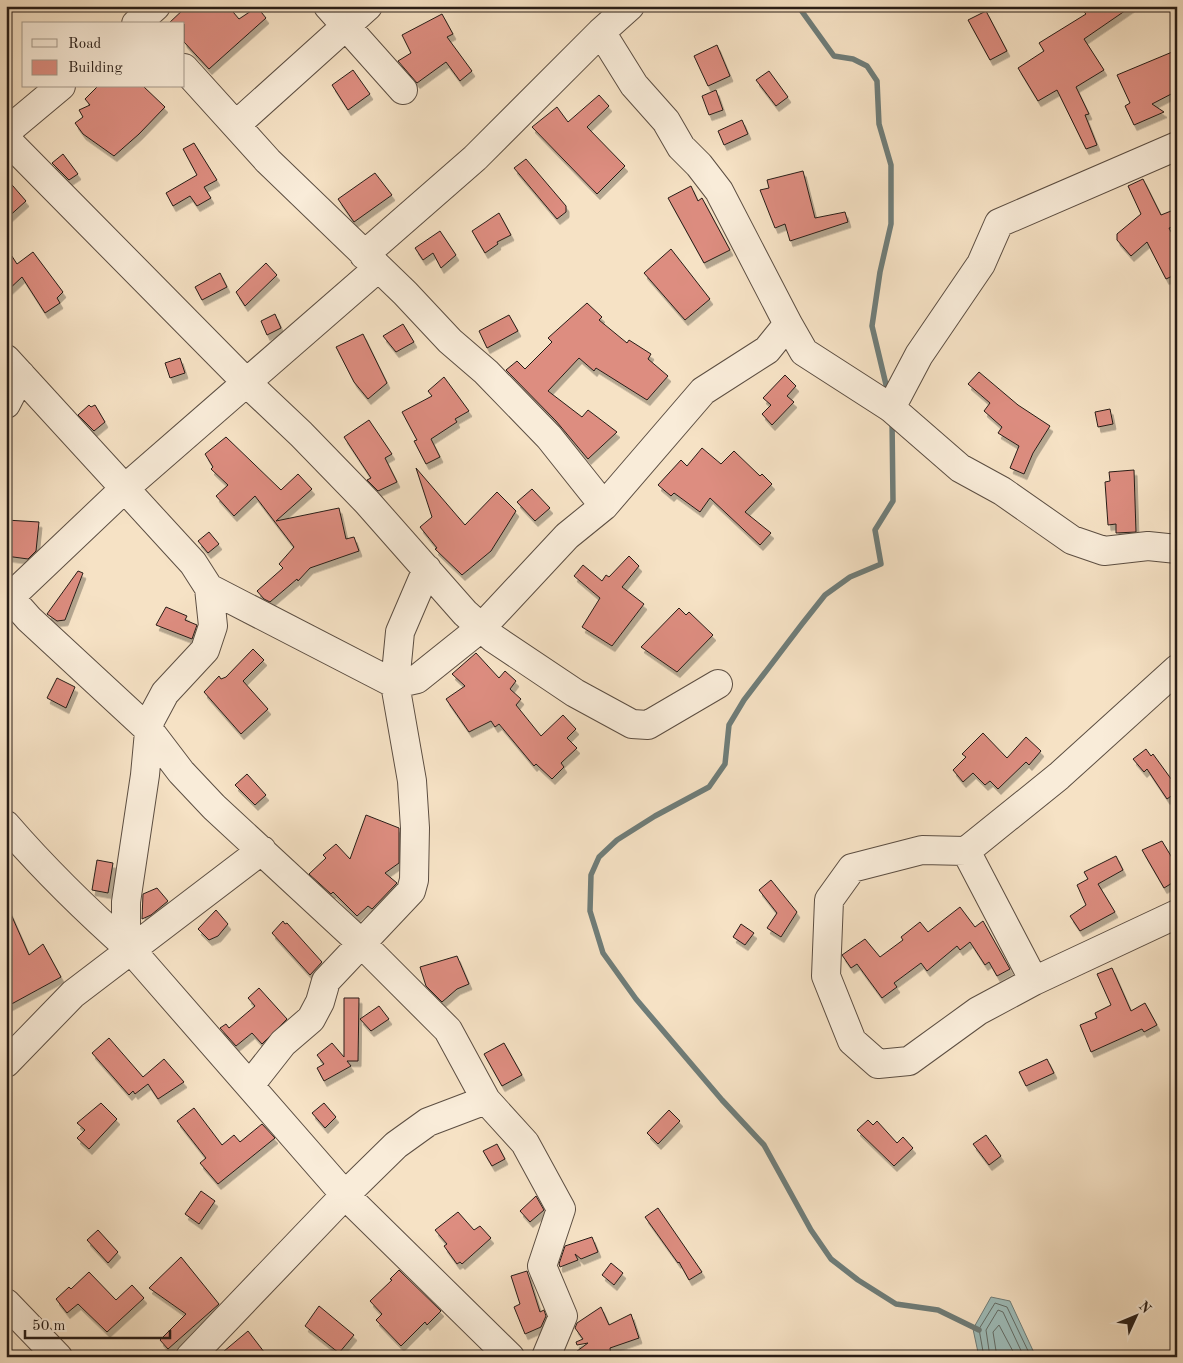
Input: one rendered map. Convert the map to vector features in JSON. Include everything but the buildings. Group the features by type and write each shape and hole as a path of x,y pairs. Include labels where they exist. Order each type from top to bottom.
{"street":[{"path":"138,22 156,6"},
{"path":"328,6 402,90"},
{"path":"236,125 368,6"},
{"path":"546,1357 563,1316 542,1266 561,1209 525,1143 486,1100 448,1030 361,943 214,807 181,772 149,730 7,597 123,490 247,382 601,32 630,6"},
{"path":"601,32 634,85 666,121 681,147 700,165 719,191 804,352 892,408 960,468 1002,492 1072,540 1104,551 1148,546 1177,549"},
{"path":"185,69 268,161 371,261"},
{"path":"6,132 59,88"},
{"path":"6,139 354,488 465,613 493,638 575,693 632,724 648,725 718,684"},
{"path":"892,408 919,355 981,264 999,223 1177,146"},
{"path":"314,205 450,341 486,372 550,437 604,506"},
{"path":"209,588 395,684 417,679 482,627 567,536 604,506 703,391 767,350 788,324"},
{"path":"6,404 14,367"},
{"path":"14,367 123,490 193,563 209,588 213,626 205,650 165,693 150,721 126,902 126,929 132,951"},
{"path":"250,1084 283,1043 311,1019 320,1002 326,981 411,891 414,880 415,828 412,781 395,684 400,632 427,569"},
{"path":"1177,669 1059,776 966,851 922,850 852,868 829,900 826,976 852,1041 878,1064 909,1061 978,1011 1034,981 1177,914"},
{"path":"6,825 95,918 132,951 345,1195 510,1357"},
{"path":"6,1063 73,994 132,951 262,850"},
{"path":"966,851 1034,981"},
{"path":"190,1357 345,1195 396,1146 428,1122 486,1100"},
{"path":"6,1303 58,1357"}],"water":[{"path":"991,1297 1010,1301 1036,1357 979,1357 973,1329"}],"waterway":[{"path":"798,6 834,56 853,59 867,66 877,81 879,124 891,165 891,224 880,272 872,326 888,393"},
{"path":"892,419 893,501 875,530 881,564 850,577 825,595 802,624 744,700 729,725 725,764 709,787 655,816 617,840 599,857 591,875 590,911 603,953 636,999 722,1100 764,1145 811,1230 831,1259 858,1280 896,1304 938,1310 979,1330"}]}
